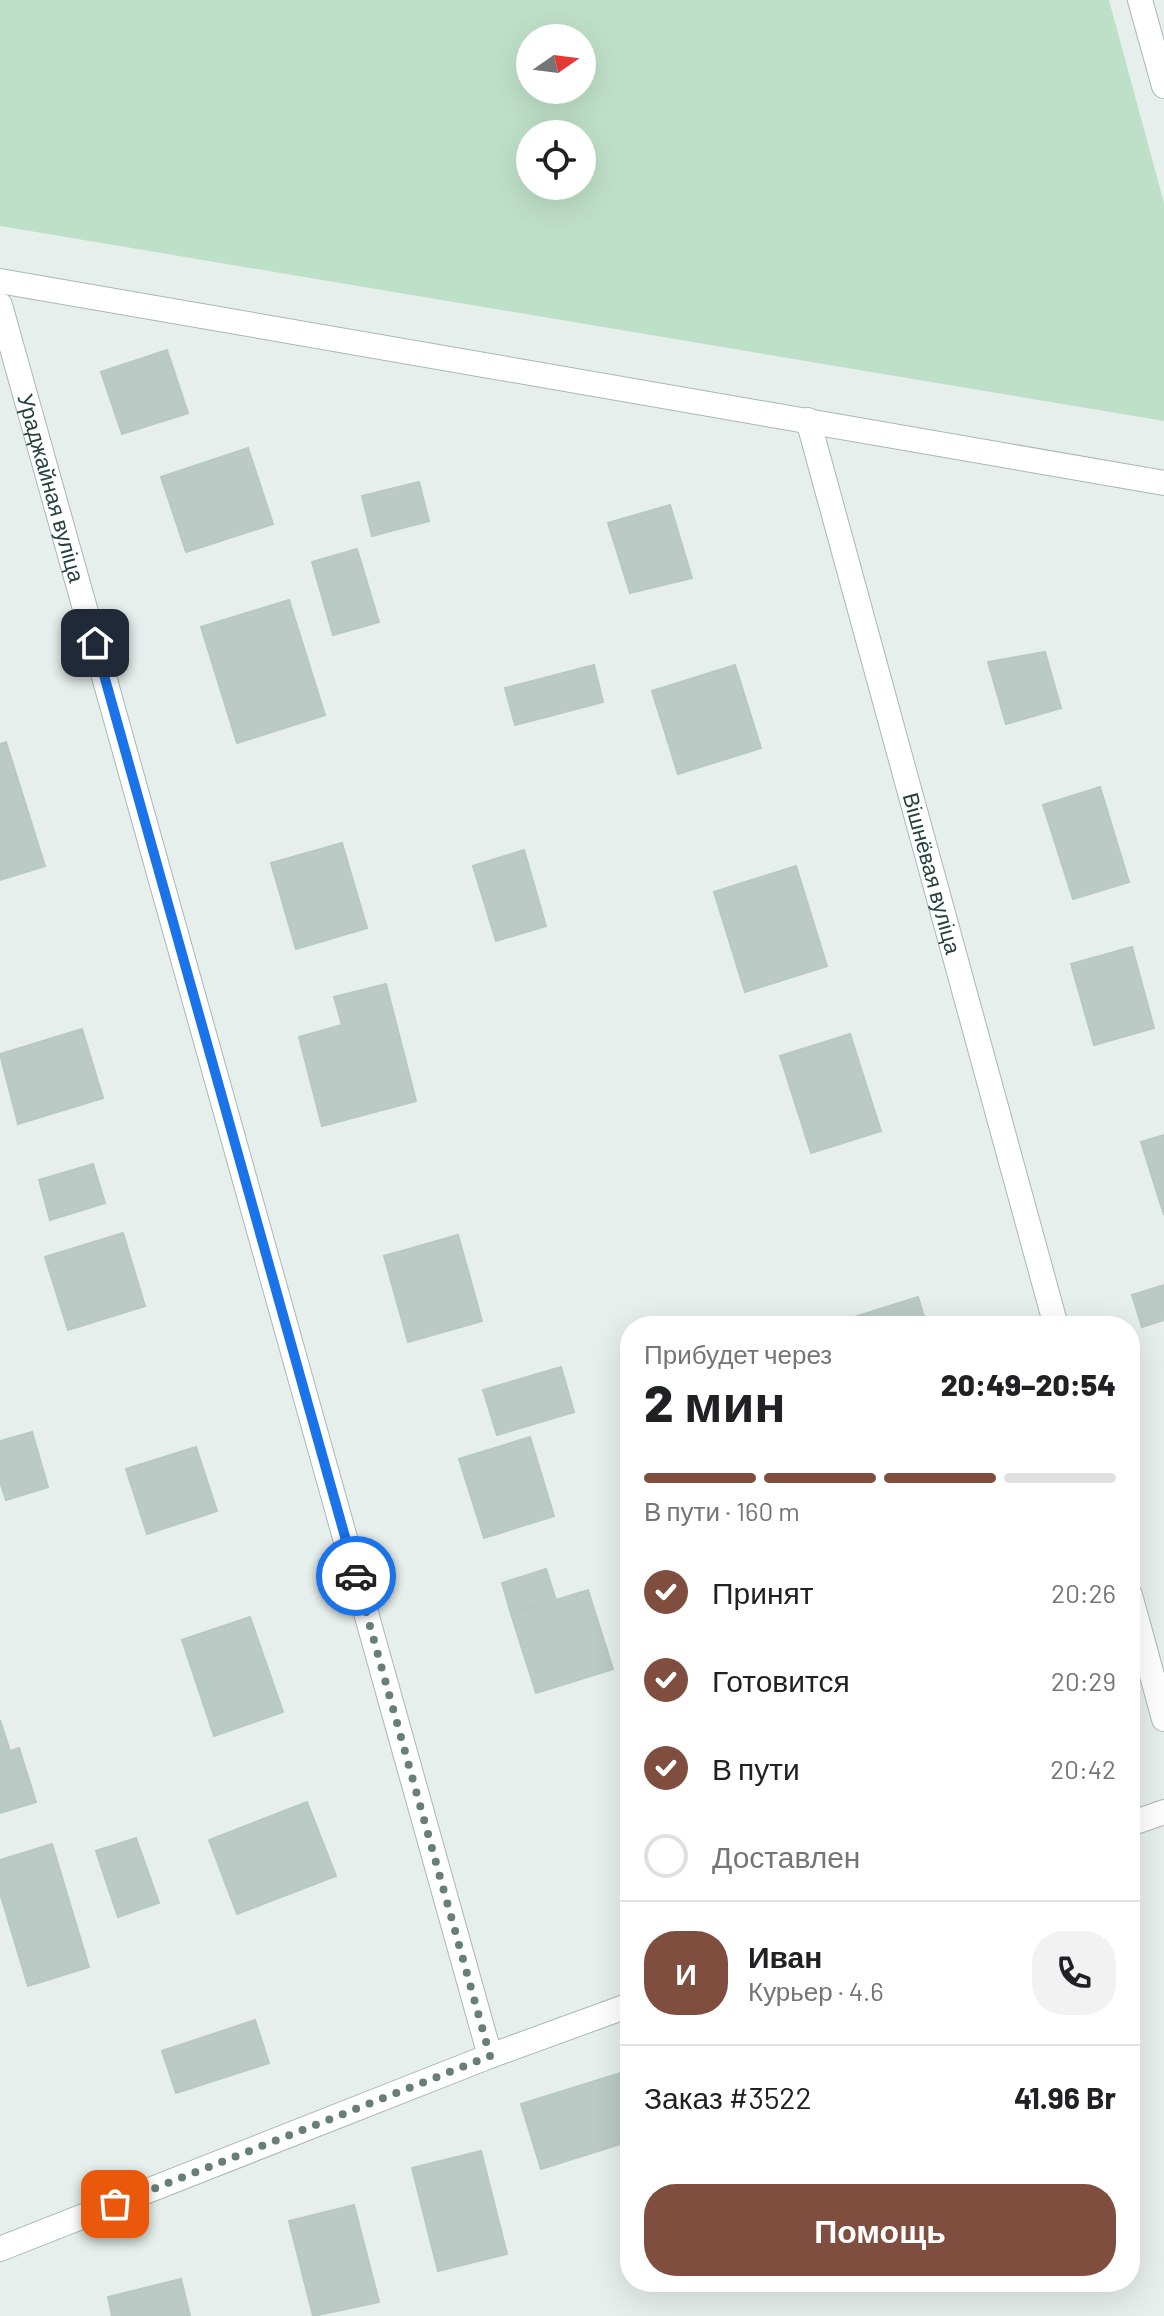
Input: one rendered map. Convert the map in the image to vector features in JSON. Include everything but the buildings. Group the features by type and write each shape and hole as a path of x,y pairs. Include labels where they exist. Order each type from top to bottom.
{"street":[{"path":"1140,0 1164,86"},
{"path":"0,281 1164,483"},
{"name":"Ураджайная вуліца","path":"0,305 490,2056"},
{"name":"Вішнёвая вуліца","path":"808,420 1053,1316"},
{"path":"1140,1631 1164,1719"},
{"path":"1140,1820 1164,1812"},
{"path":"0,2249 490,2056 620,2009"}],"green space":[{"path":"0,0 1109,0 1164,203 1164,421 0,226"}],"way so far":[{"path":"115,2204 490,2056 356,1576"}],"route":[{"path":"95,643 356,1576"}]}
